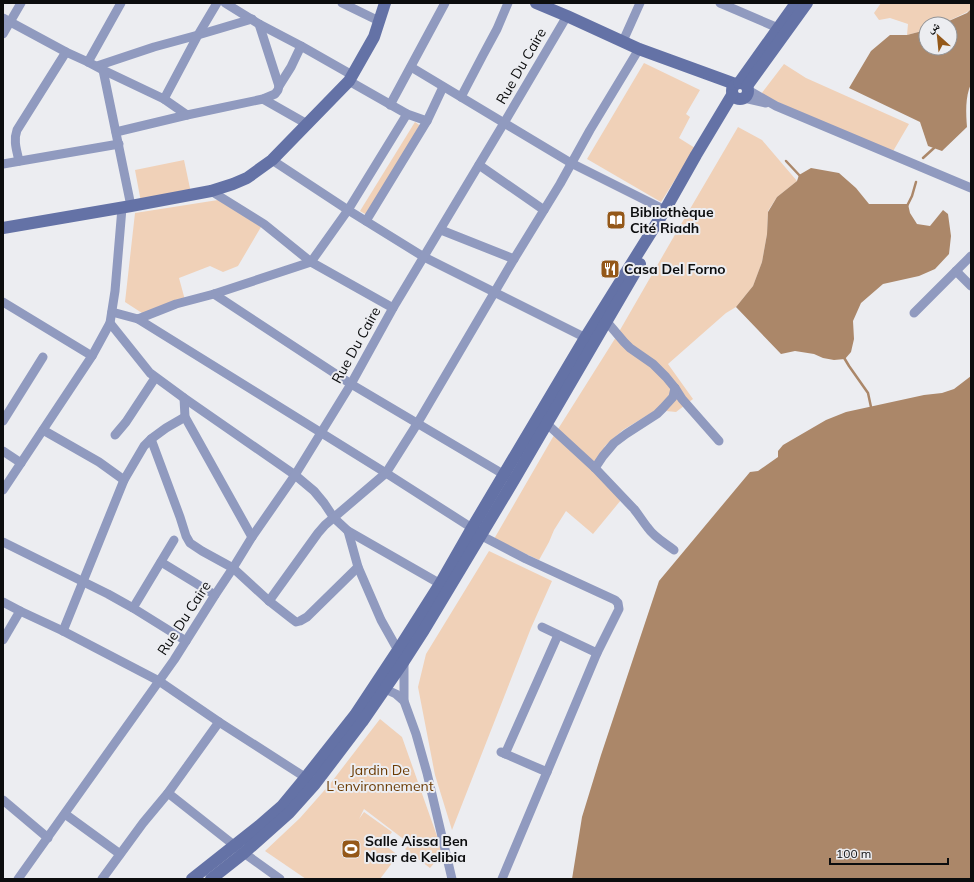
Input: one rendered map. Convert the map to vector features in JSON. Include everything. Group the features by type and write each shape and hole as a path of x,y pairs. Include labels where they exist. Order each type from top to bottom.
{"main road":[{"path":"3,228 211,191 247,178 272,160 351,78 374,37 385,3"},
{"path":"536,3 639,49 703,73 739,91"},
{"path":"509,477 546,423 590,340 607,322 699,157 778,28 796,3"},
{"path":"739,91 807,3"},
{"path":"211,879 240,849 259,826 310,781 362,722 404,662 444,586 668,212"},
{"path":"310,781 398,650 444,586"},
{"path":"192,879 240,849"}],"street":[{"path":"3,34 6,20 21,3"},
{"path":"88,62 121,3"},
{"path":"164,99 217,3"},
{"path":"225,3 301,46 390,105 407,114 427,120"},
{"path":"342,3 379,20"},
{"path":"390,105 445,3"},
{"path":"461,97 497,29 508,3"},
{"path":"623,41 640,3"},
{"path":"720,3 778,28"},
{"name":"Rue Du Caire","path":"18,879 159,681 252,537 295,474 351,384 393,308 441,230 567,16"},
{"path":"6,20 66,52 164,99 187,115"},
{"path":"100,68 154,47 255,21"},
{"path":"255,21 279,86"},
{"path":"116,132 263,99 275,94 291,67 301,46"},
{"path":"269,601 318,533 386,473 417,424 639,49"},
{"path":"19,161 15,140 17,130 66,52"},
{"path":"411,67 571,163 668,212"},
{"path":"3,490 92,356 110,323 126,207 119,144 100,68"},
{"path":"366,221 427,120 443,87"},
{"path":"739,91 971,188"},
{"path":"263,99 307,124"},
{"path":"138,319 176,304 214,294 311,262 348,210 407,114"},
{"path":"3,164 119,144"},
{"path":"272,160 348,210 424,257 590,340"},
{"path":"479,165 544,210"},
{"path":"211,191 264,224 311,262 393,308"},
{"path":"441,230 514,259"},
{"path":"914,313 971,256"},
{"path":"956,271 971,286"},
{"path":"214,294 351,384 509,477"},
{"path":"3,302 92,356"},
{"path":"112,312 138,319 386,473 476,532 526,559 618,603 619,609 597,653 502,879"},
{"path":"607,322 630,348 660,370 682,399 719,441"},
{"path":"110,323 155,378 295,474 314,492 324,503 334,518 348,532 444,586"},
{"path":"3,421 43,357"},
{"path":"115,435 126,422 155,378"},
{"path":"595,468 614,444 663,408 673,397 675,388"},
{"path":"184,398 185,417 252,537"},
{"path":"63,631 124,480 138,454 151,439 185,417"},
{"path":"546,423 595,468 640,516 653,534 674,550"},
{"path":"43,430 99,462 124,480"},
{"path":"151,439 186,536 190,543 233,568 269,601 296,622 300,621 306,616 358,567"},
{"path":"3,451 21,463"},
{"path":"348,532 358,567 381,620 404,662 404,701 416,734 427,773 452,879"},
{"path":"133,608 174,540"},
{"path":"3,542 133,608 186,641"},
{"path":"160,562 215,595"},
{"path":"3,602 63,631 159,681 310,781"},
{"path":"3,640 20,611"},
{"path":"542,627 597,653"},
{"path":"547,772 502,753 558,635"},
{"path":"384,689 396,694 404,701"},
{"path":"102,879 143,823 168,793 219,722"},
{"path":"168,793 280,879"},
{"path":"3,800 48,838"},
{"path":"65,814 120,854"}],"green space":[{"path":"881,3 971,3 971,9 958,16 918,16 918,32 907,35 908,24 890,18 879,20 874,13"},
{"path":"644,63 700,90 686,114 690,117 679,138 695,148 661,202 587,159"},
{"path":"784,64 806,78 909,124 892,153 761,94"},
{"path":"415,122 425,129 372,218 360,211"},
{"path":"738,127 762,140 797,181 777,197 768,211 767,234 762,262 753,286 736,307 726,313 668,364 693,399 676,412 656,410 623,430 605,446 594,469 621,500 593,534 566,511 554,530 539,560 494,539 553,437 616,337"},
{"path":"184,160 191,193 141,202 135,170"},
{"path":"218,200 261,227 238,266 223,272 210,266 179,278 185,300 145,315 125,302 135,213"},
{"path":"489,551 552,581 531,628 452,830 435,775 418,687 426,654"},
{"name":"Jardin De L'environnement","path":"380,719 402,737 443,853 430,868 405,849 410,844 364,809 359,819 364,812 392,832 383,844 398,855 380,879 306,879 265,851 300,818 330,784"}],"shaded area":[{"path":"971,9 971,84 967,100 967,127 942,151 928,146 920,122 849,88 871,51 890,35 907,35 918,32 918,56 958,56 958,17 967,13"},
{"path":"811,168 839,173 856,188 869,204 908,204 910,213 917,224 930,226 943,210 948,214 951,236 949,254 935,269 919,276 883,284 861,303 853,321 854,339 851,352 845,359 834,360 823,358 814,354 795,351 781,354 736,307 753,286 762,262 767,234 768,212 777,197 797,181 799,175"},
{"path":"971,376 971,879 572,879 582,817 659,581 750,472 758,471 778,457 778,451 783,445 826,420 846,412 924,395 942,393 954,389"}],"waterway":[{"path":"923,158 934,148"},
{"path":"786,161 801,177"},
{"path":"907,206 916,182"},
{"path":"843,356 868,393 871,407"}],"place":[{"name":"Bibliothèque Cité Riadh","path":"616,220"},
{"name":"Casa Del Forno","path":"610,269"},
{"name":"Salle Aissa Ben Nasr de Kelibia","path":"351,849"}]}
